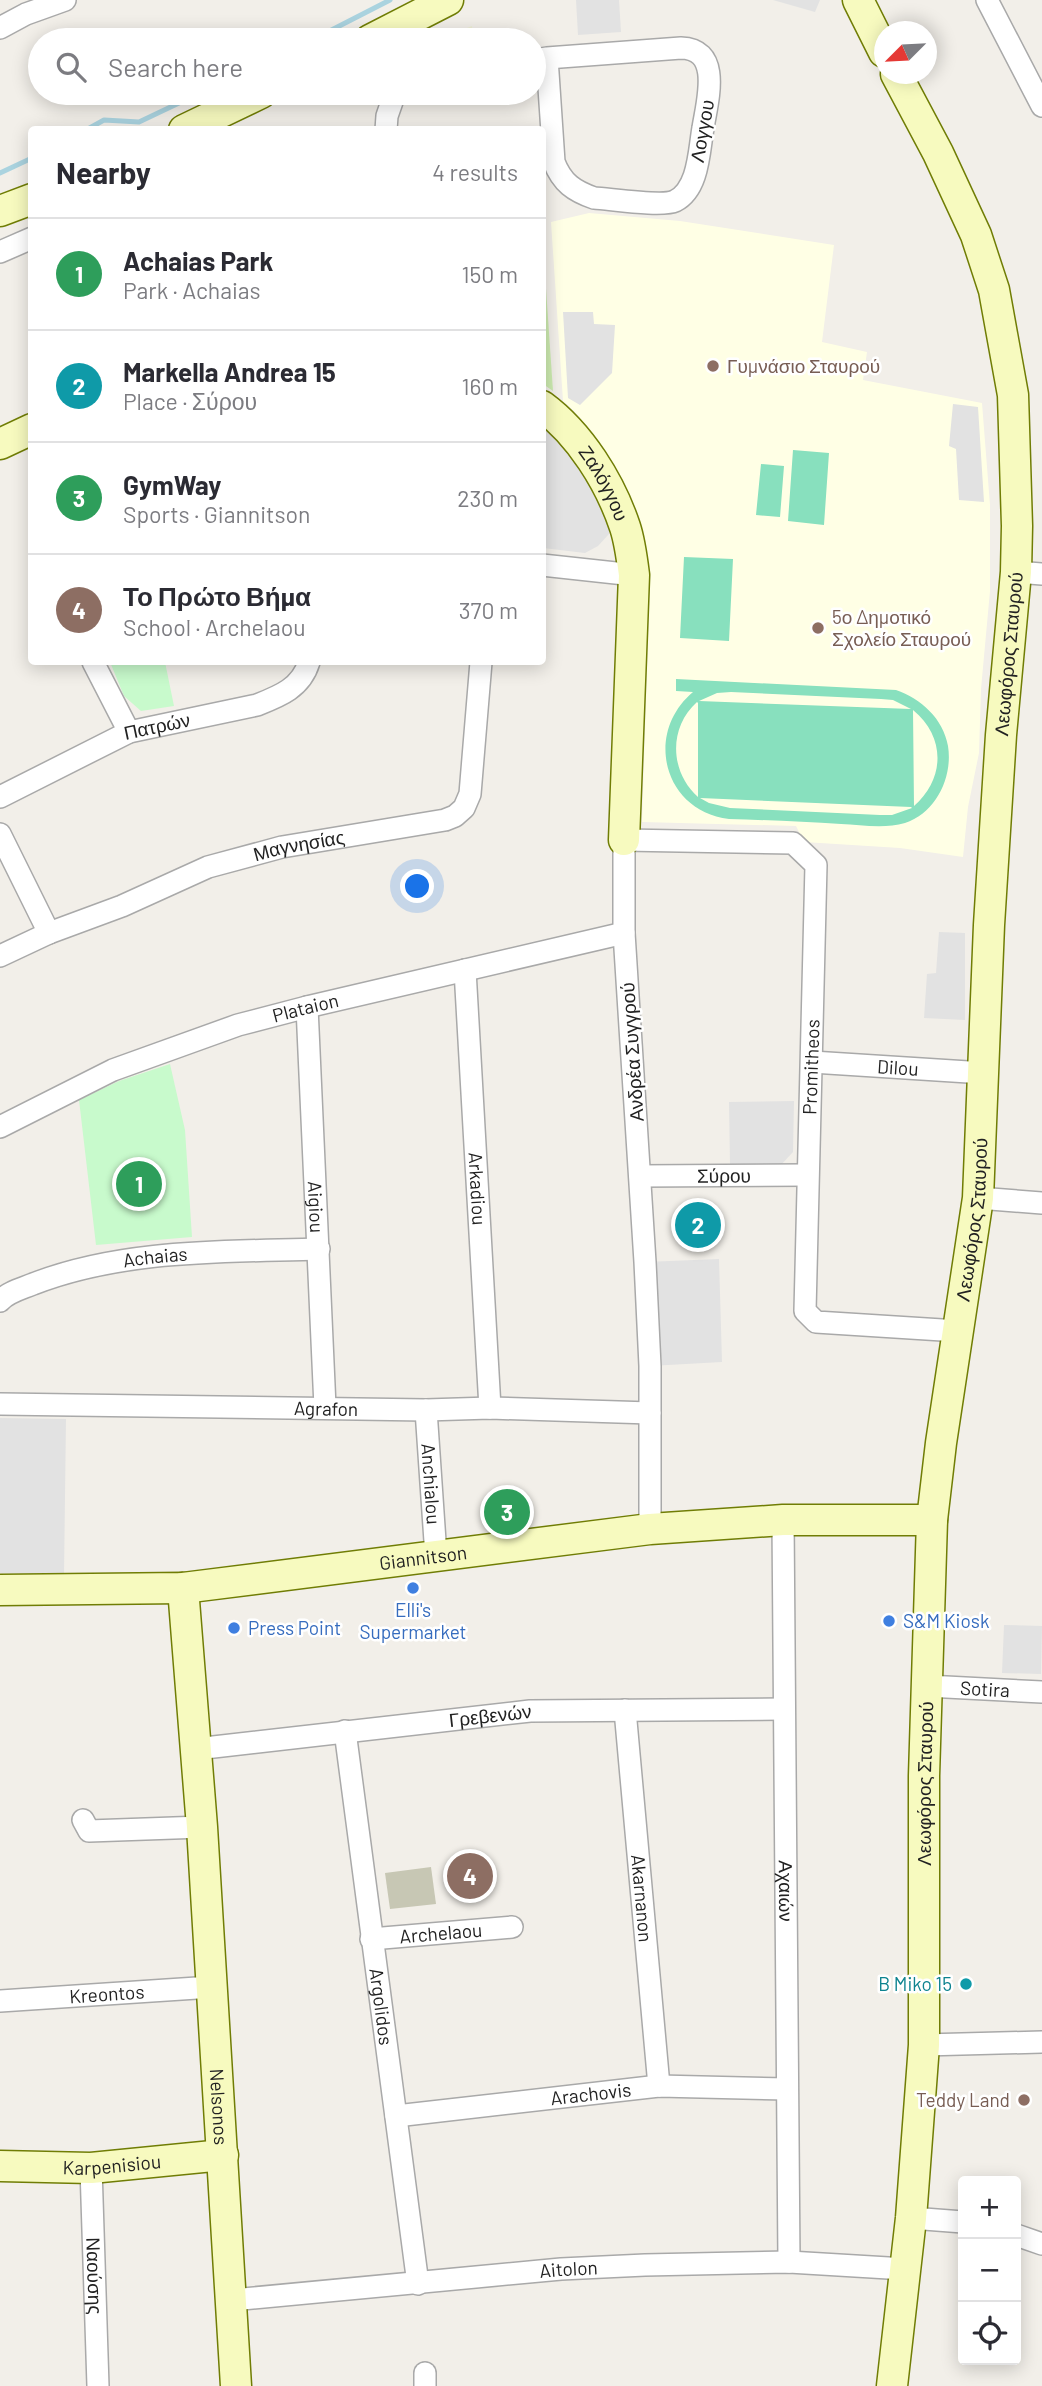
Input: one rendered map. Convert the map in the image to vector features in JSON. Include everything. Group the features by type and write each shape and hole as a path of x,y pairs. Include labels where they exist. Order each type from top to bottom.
{"main road":[{"path":"393,28 448,0"},
{"path":"859,0 874,31"},
{"name":"Λεωφόρος Σταυρού","path":"892,2386 911,2218 924,2045 924,1776 932,1520 978,1198 989,925 1000,753 1029,573 1017,526 1013,395 994,290 971,224 901,84"},
{"path":"192,126 236,105"},
{"path":"0,211 28,200"},
{"name":"Ζαλόγγου","path":"546,408 559,418 610,489 625,527 634,575"},
{"path":"0,444 28,431"},
{"name":"Ανδρέα Συγγρού","path":"624,840 634,575"},
{"name":"Giannitson","path":"0,1590 183,1588 650,1529 783,1520 932,1520"},
{"name":"Nelsonos","path":"183,1588 202,1827 236,2386"},
{"name":"Karpenisiou","path":"0,2166 91,2168 223,2155"}],"street":[{"path":"0,28 26,14 65,0"},
{"path":"987,0 1042,105"},
{"name":"Λογγου","path":"546,59 681,48 696,51 705,61 711,83 695,174 683,195 668,203 594,198 567,184 559,176 554,162 546,103"},
{"path":"386,126 391,105"},
{"path":"0,252 28,240"},
{"path":"546,565 634,575"},
{"path":"95,665 129,733"},
{"name":"Πατρών","path":"0,797 129,733 257,705 276,698 292,689 308,665"},
{"name":"Μαγνησίας","path":"0,956 208,867 282,847 456,816 464,808 470,794 481,665"},
{"path":"0,834 49,933"},
{"name":"Ανδρέα Συγγρού","path":"624,840 624,933 645,1262 650,1413 650,1529"},
{"name":"Promitheos","path":"624,840 793,843 816,865 805,1311 816,1322 958,1331"},
{"name":"Plataion","path":"0,1127 113,1070 206,1036 307,1007 624,933"},
{"name":"Arkadiou","path":"465,970 491,1408"},
{"name":"Aigiou","path":"307,1007 325,1407"},
{"name":"Dilou","path":"811,1062 984,1073"},
{"name":"Σύρου","path":"640,1176 807,1175"},
{"path":"978,1198 1042,1203"},
{"name":"Achaias","path":"0,1301 6,1295 45,1279 79,1270 160,1256 319,1249"},
{"name":"Agrafon","path":"0,1404 426,1410 491,1408 650,1413"},
{"name":"Anchialou","path":"426,1410 436,1556"},
{"name":"Αχαιών","path":"783,1520 789,2262"},
{"name":"Sotira","path":"928,1686 1042,1692"},
{"name":"Γρεβενών","path":"196,1749 530,1710 783,1709"},
{"name":"Akarnanon","path":"625,1710 659,2086"},
{"name":"Argolidos","path":"345,1731 370,1939 418,2284"},
{"path":"83,1820 89,1831 202,1827"},
{"name":"Archelaou","path":"370,1939 512,1927"},
{"name":"Kreontos","path":"0,2001 212,1987"},
{"path":"924,2045 1042,2042"},
{"name":"Arachovis","path":"396,2116 659,2086 787,2089"},
{"name":"Ναούσης","path":"91,2168 98,2386"},
{"path":"911,2218 958,2222"},
{"path":"1021,2237 1042,2244"},
{"name":"Aitolon","path":"232,2301 561,2269 645,2265 789,2262 905,2269"}],"shaded area":[{"path":"576,0 619,0 621,32 578,35"},
{"path":"773,0 820,0 815,12"},
{"name":"5ο Δημοτικό Σχολείο Σταυρού","path":"589,213 680,221 834,245 822,342 867,352 863,380 982,403 990,505 990,591 981,689 979,753 968,807 963,857 900,848 804,842 796,826 642,822 650,576 644,544 625,484 604,449 563,401 551,222"},
{"path":"563,312 593,312 594,324 615,325 612,373 580,405 568,398"},
{"path":"953,404 978,407 984,502 959,500 956,449 949,446"},
{"path":"546,428 572,452 609,519 609,534 598,546 585,553 546,548"},
{"path":"939,932 965,933 965,1020 924,1018 927,974 936,973"},
{"path":"794,1101 793,1152 780,1166 730,1165 729,1102"},
{"path":"719,1259 722,1362 650,1366 645,1262"},
{"path":"0,1418 66,1419 64,1575 0,1573"},
{"path":"1004,1625 1042,1626 1041,1674 1002,1673"},
{"path":"431,1867 436,1904 390,1909 385,1873"}],"green space":[{"path":"546,289 553,391 546,386"},
{"path":"793,450 829,453 824,525 788,521"},
{"path":"761,464 784,466 780,517 756,515"},
{"path":"684,557 733,559 729,641 680,638"},
{"path":"111,665 166,665 174,706 141,711 124,696"},
{"path":"676,679 896,690 922,704 941,727 949,758 945,781 926,811 897,825 729,819 706,813 689,802 676,786 668,768 665,748 669,728 678,709 693,692 676,691","holes":["717,693 881,699 893,700 911,709 699,701","697,702 698,797 682,775 676,750 681,724","913,710 931,733 938,758 932,783 914,806","700,798 912,808 892,815 880,815 730,808"]},
{"path":"170,1064 185,1130 192,1237 96,1245 79,1100 119,1081"}],"waterway":[{"path":"335,28 390,0"},
{"path":"93,126 104,120 139,122 175,105"},
{"path":"0,173 28,160"}],"place":[{"name":"Γυμνάσιο Σταυρού","path":"713,366"},
{"name":"5ο Δημοτικό Σχολείο Σταυρού","path":"818,628"},
{"name":"Achaias Park","path":"139,1184"},
{"name":"Markella Andrea 15","path":"698,1225"},
{"name":"GymWay","path":"507,1512"},
{"name":"Elli's Supermarket","path":"413,1588"},
{"name":"S&M Kiosk","path":"889,1621"},
{"name":"Press Point","path":"234,1628"},
{"name":"Το Πρώτο Βήμα","path":"470,1876"},
{"name":"B Miko 15","path":"966,1984"},
{"name":"Teddy Land","path":"1024,2100"}]}
